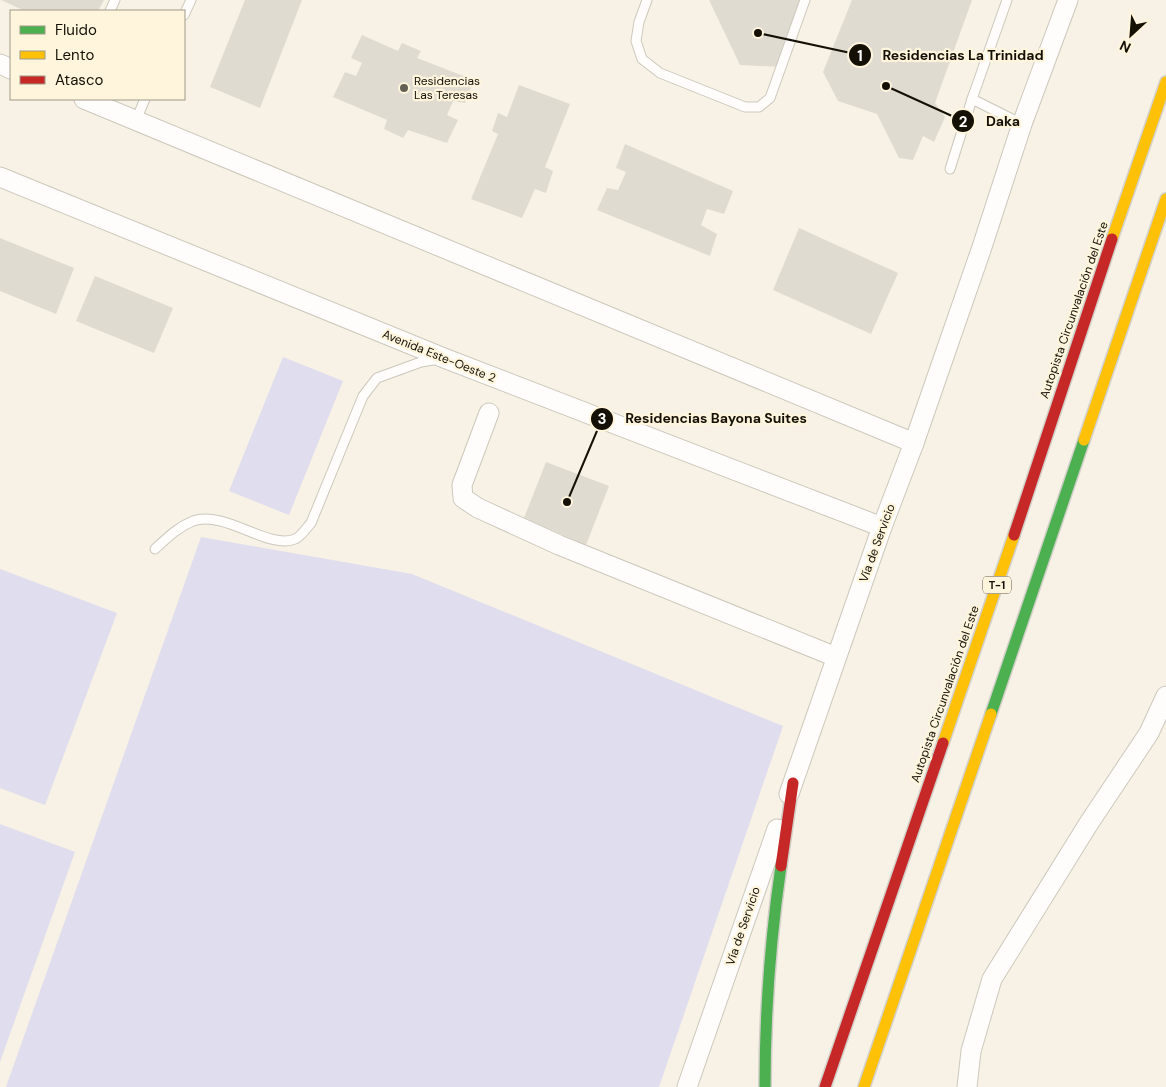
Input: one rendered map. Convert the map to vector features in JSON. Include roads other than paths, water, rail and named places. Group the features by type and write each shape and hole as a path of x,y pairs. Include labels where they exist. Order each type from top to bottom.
{"highway":[{"name":"Autopista Circunvalación del Este","path":"825,1087 1012,542 1090,304 1166,82"},
{"path":"864,1087 1166,199"},
{"path":"765,1087 765,1020 772,925 793,783"}],"street":[{"name":"Vía de Servicio","path":"687,1087 836,657 914,443 982,247 1022,124 1068,0"},
{"path":"86,100 914,443"},
{"name":"Avenida Este-Oeste 2","path":"0,177 444,358 882,527"},
{"path":"489,413 462,485 462,498 478,508 560,545 836,657"},
{"path":"967,1087 971,1051 992,979 1089,823 1149,733 1166,696"}],"lane":[{"path":"185,13 191,0"},
{"path":"647,0 639,22 636,41 642,59 660,73 745,107 759,107 770,98 805,0"},
{"path":"950,169 972,99 1007,0"},
{"path":"972,99 1022,124"},
{"path":"136,120 145,100"},
{"path":"155,549 178,529 195,521 211,520 238,526 277,541 296,539 311,523 363,396 378,378 421,362 444,358"}],"place":[{"name":"Residencias La Trinidad","path":"758,33"},
{"name":"Daka","path":"886,86"},
{"name":"Residencias Las Teresas","path":"404,88"},
{"name":"Residencias Bayona Suites","path":"567,502"}]}
